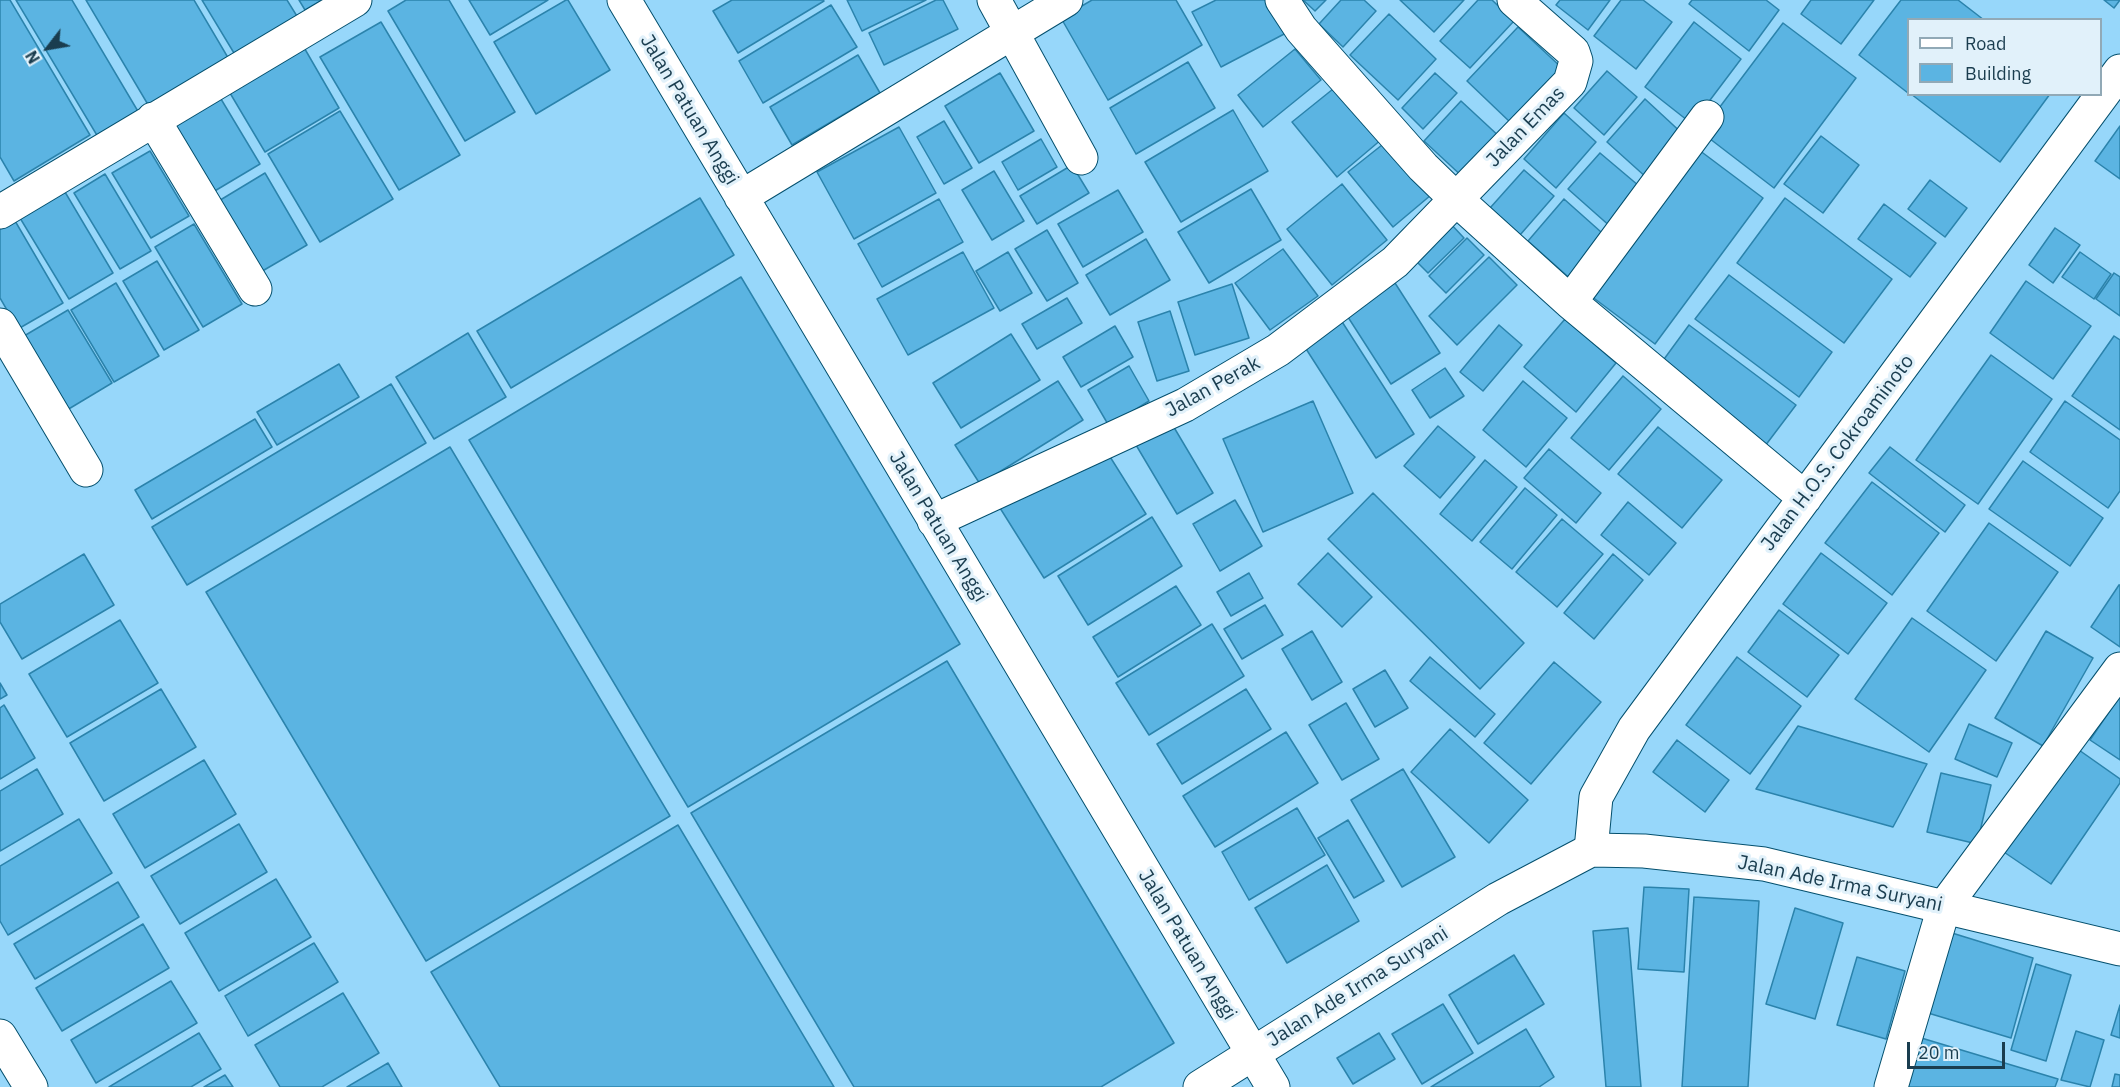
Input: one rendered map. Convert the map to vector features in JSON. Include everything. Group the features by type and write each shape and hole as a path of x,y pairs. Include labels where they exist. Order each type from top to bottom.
{"street":[{"path":"0,212 153,118 355,0"},
{"name":"Jalan Patuan Anggi","path":"624,0 1273,1087"},
{"path":"994,0 1010,34 1081,158"},
{"path":"741,197 1066,0"},
{"path":"1282,0 1301,29 1423,167 1456,199 1570,302 1805,498"},
{"name":"Jalan Emas","path":"1456,199 1570,82 1573,72 1576,61 1573,52 1514,0"},
{"name":"Jalan H.O.S. Cokroaminoto","path":"2102,95 2120,71"},
{"name":"Jalan H.O.S. Cokroaminoto","path":"1592,850 1596,797 1634,729 2102,96"},
{"path":"1570,302 1707,117"},
{"path":"153,118 255,289"},
{"name":"Jalan Perak","path":"934,520 1185,405 1278,350 1395,262 1456,199"},
{"path":"0,325 86,470"},
{"path":"1891,1087 1944,907 2120,669"},
{"name":"Jalan Ade Irma Suryani","path":"1200,1087 1498,899 1592,850 1644,851 1764,864 2120,949"},
{"path":"0,1036 31,1087"}],"building":[{"path":"0,0 10,0 90,135 14,181 0,157"},
{"path":"16,0 72,0 139,113 98,137"},
{"path":"86,0 194,0 230,61 150,108"},
{"path":"202,0 287,0 300,21 237,58"},
{"path":"299,0 322,0 305,10"},
{"path":"406,0 449,0 515,112 465,141 388,11"},
{"path":"469,0 548,0 490,35"},
{"path":"566,0 610,70 536,114 494,42"},
{"path":"732,0 824,1 738,53 713,11"},
{"path":"847,0 926,0 862,31"},
{"path":"936,0 943,0 958,29 884,65 869,33"},
{"path":"1092,0 1176,0 1202,45 1108,100 1061,18"},
{"path":"1216,0 1271,0 1288,32 1221,67 1192,12"},
{"path":"1303,0 1326,0 1315,11"},
{"path":"1341,0 1364,0 1376,11 1343,47 1319,24"},
{"path":"1400,0 1464,0 1434,32"},
{"path":"1478,0 1492,0 1514,21 1470,68 1440,41"},
{"path":"1560,0 1610,0 1588,30 1556,5"},
{"path":"1621,0 1643,0 1672,22 1636,69 1594,36"},
{"path":"1692,0 1766,0 1779,10 1749,51 1689,4"},
{"path":"1811,0 1874,0 1841,44 1801,14"},
{"path":"1901,0 1958,0 1981,18 1907,18 1907,92 1859,55"},
{"path":"2104,0 2120,0 2114,8"},
{"path":"831,5 857,47 763,103 739,61"},
{"path":"1389,14 1436,59 1398,100 1350,55"},
{"path":"381,22 460,155 399,190 320,57"},
{"path":"1694,22 1741,59 1692,124 1645,87"},
{"path":"1783,23 1856,78 1774,188 1701,132"},
{"path":"1518,27 1562,68 1511,123 1467,81"},
{"path":"302,44 339,108 265,152 227,88"},
{"path":"1295,49 1321,80 1263,127 1238,95"},
{"path":"858,55 880,93 792,145 770,107"},
{"path":"1188,62 1215,108 1136,154 1110,108"},
{"path":"1607,71 1637,97 1604,135 1574,108"},
{"path":"1000,73 1034,131 979,163 945,106"},
{"path":"1435,73 1457,93 1423,129 1402,108"},
{"path":"1338,85 1382,139 1337,177 1292,122"},
{"path":"218,94 260,164 213,192 171,121"},
{"path":"1914,96 2049,96 2000,162"},
{"path":"1645,99 1685,136 1647,178 1607,142"},
{"path":"1461,101 1502,139 1465,179 1424,141"},
{"path":"1233,110 1268,171 1181,222 1145,162"},
{"path":"340,111 393,199 320,242 268,154"},
{"path":"1564,113 1596,142 1556,188 1524,159"},
{"path":"944,121 972,168 944,184 917,137"},
{"path":"2120,126 2120,179 2095,161"},
{"path":"899,127 936,193 854,239 817,172"},
{"path":"1821,136 1859,165 1823,213 1784,184"},
{"path":"1041,139 1057,167 1018,190 1002,162"},
{"path":"1387,141 1431,195 1393,227 1348,172"},
{"path":"1699,150 1763,198 1655,344 1591,296"},
{"path":"150,151 189,216 151,238 112,173"},
{"path":"1600,153 1645,191 1612,228 1568,189"},
{"path":"1072,165 1089,193 1037,224 1020,196"},
{"path":"1524,170 1554,196 1520,235 1490,208"},
{"path":"994,171 1024,221 992,240 962,190"},
{"path":"265,173 307,245 259,273 217,202"},
{"path":"105,174 151,251 120,269 74,193"},
{"path":"1930,180 1967,208 1945,237 1908,209"},
{"path":"1342,184 1387,240 1332,285 1287,229"},
{"path":"1251,189 1281,240 1209,283 1178,232"},
{"path":"1118,190 1143,232 1083,267 1058,224"},
{"path":"65,192 113,273 69,299 20,218"},
{"path":"700,198 734,255 511,388 477,331"},
{"path":"1785,198 1892,279 1844,343 1737,263"},
{"path":"939,199 963,242 882,287 858,244"},
{"path":"1564,199 1610,240 1574,282 1528,241"},
{"path":"1884,204 1936,243 1910,277 1858,239"},
{"path":"11,214 63,303 18,329 0,298 0,220"},
{"path":"1449,222 1464,238 1428,273 1413,258"},
{"path":"194,224 242,304 203,327 155,247"},
{"path":"2055,228 2080,245 2053,283 2029,265"},
{"path":"1047,230 1078,283 1047,301 1015,249"},
{"path":"1467,238 1484,255 1446,293 1429,276"},
{"path":"1146,239 1170,280 1110,315 1086,275"},
{"path":"1283,249 1318,296 1270,330 1235,283"},
{"path":"963,252 994,308 908,355 877,299"},
{"path":"1008,252 1032,293 1000,311 976,271"},
{"path":"2080,252 2111,274 2094,299 2062,277"},
{"path":"1489,257 1517,285 1457,345 1429,316"},
{"path":"157,261 199,330 164,350 123,281"},
{"path":"2114,273 2120,277 2120,316 2096,299"},
{"path":"1729,275 1832,352 1799,397 1695,319"},
{"path":"741,277 960,644 688,807 469,440"},
{"path":"2026,281 2091,326 2053,379 1990,333"},
{"path":"116,283 159,356 114,382 71,310"},
{"path":"1395,283 1440,353 1391,384 1346,314"},
{"path":"1232,284 1249,338 1195,355 1178,302"},
{"path":"1067,298 1082,323 1037,349 1022,324"},
{"path":"68,310 112,383 67,410 24,336"},
{"path":"1170,311 1189,371 1157,381 1138,322"},
{"path":"1339,317 1414,434 1376,458 1301,341"},
{"path":"1565,319 1616,363 1576,412 1524,367"},
{"path":"1499,325 1522,345 1483,391 1460,372"},
{"path":"1689,325 1796,405 1765,446 1659,366"},
{"path":"1115,326 1133,357 1081,387 1063,357"},
{"path":"468,333 506,397 434,439 396,377"},
{"path":"1011,334 1040,380 961,428 933,383"},
{"path":"2114,336 2120,340 2120,430 2072,396"},
{"path":"1991,355 2052,399 1978,504 1916,460"},
{"path":"339,364 359,397 277,445 257,412"},
{"path":"1129,366 1149,401 1109,426 1088,390"},
{"path":"1445,368 1464,396 1430,418 1412,390"},
{"path":"1623,376 1661,409 1609,470 1571,438"},
{"path":"1058,381 1083,420 980,484 955,445"},
{"path":"1523,381 1567,418 1526,467 1483,430"},
{"path":"391,384 426,443 187,585 152,527"},
{"path":"1313,401 1353,493 1263,532 1223,439"},
{"path":"2065,401 2120,440 2120,491 2108,508 2030,452"},
{"path":"255,419 272,447 152,519 135,490"},
{"path":"1172,424 1213,493 1177,514 1136,445"},
{"path":"1438,426 1475,457 1440,498 1404,466"},
{"path":"1658,427 1722,480 1682,528 1618,474"},
{"path":"1102,444 1146,514 1044,578 1000,508"},
{"path":"450,447 670,816 426,961 206,592"},
{"path":"1890,447 1965,505 1945,532 1869,473"},
{"path":"1549,449 1601,493 1576,523 1524,478"},
{"path":"1485,460 1517,487 1472,541 1440,514"},
{"path":"2023,461 2103,518 2070,566 1989,509"},
{"path":"1872,482 1939,533 1892,595 1825,543"},
{"path":"1525,488 1557,515 1512,569 1480,542"},
{"path":"1373,493 1524,643 1480,689 1328,539"},
{"path":"1235,500 1262,546 1220,571 1193,524"},
{"path":"1628,502 1676,543 1649,575 1601,535"},
{"path":"1152,517 1182,566 1088,625 1058,576"},
{"path":"1562,519 1603,554 1557,607 1516,572"},
{"path":"1989,523 2058,572 1996,661 1927,611"},
{"path":"1328,553 1372,597 1342,627 1298,584"},
{"path":"1821,553 1887,603 1848,654 1783,604"},
{"path":"84,554 114,605 22,659 0,622 0,604"},
{"path":"1613,554 1643,580 1594,639 1564,613"},
{"path":"1249,573 1263,598 1231,616 1217,592"},
{"path":"2120,585 2120,647 2091,627"},
{"path":"1176,586 1201,625 1118,677 1093,637"},
{"path":"1265,605 1283,635 1242,659 1224,629"},
{"path":"1779,610 1839,655 1807,697 1748,652"},
{"path":"1912,618 1986,670 1929,752 1855,699"},
{"path":"120,620 158,683 67,737 29,674"},
{"path":"1212,624 1244,676 1149,735 1116,683"},
{"path":"1312,631 1342,682 1312,700 1282,649"},
{"path":"2046,631 2093,658 2043,746 1995,718"},
{"path":"1430,657 1495,714 1475,737 1410,681"},
{"path":"1737,657 1801,706 1750,774 1686,725"},
{"path":"947,661 1174,1043 1101,1087 854,1087 691,813"},
{"path":"1554,662 1601,702 1531,784 1484,743"},
{"path":"1385,670 1408,708 1375,727 1353,689"},
{"path":"0,683 7,695 0,699"},
{"path":"161,689 196,747 104,801 70,743"},
{"path":"1246,689 1271,729 1182,784 1157,744"},
{"path":"2120,696 2120,760 2090,740"},
{"path":"1346,703 1379,759 1342,780 1309,725"},
{"path":"4,705 35,758 0,779 0,708"},
{"path":"1969,724 2012,743 1997,777 1955,759"},
{"path":"1798,726 1927,764 1893,827 1756,789"},
{"path":"1450,729 1528,800 1489,843 1411,772"},
{"path":"1286,732 1318,783 1215,847 1183,796"},
{"path":"1677,740 1729,780 1705,812 1653,772"},
{"path":"2069,743 2120,779 2120,783 2051,884 1998,848"},
{"path":"204,760 236,814 145,868 113,814"},
{"path":"37,769 63,814 0,851 0,791"},
{"path":"1403,769 1455,857 1402,887 1351,800"},
{"path":"1941,773 1991,785 1977,844 1927,832"},
{"path":"1297,808 1325,855 1249,900 1222,852"},
{"path":"79,819 112,873 8,935 0,921 0,866"},
{"path":"1348,820 1384,881 1354,898 1318,838"},
{"path":"239,824 267,872 180,924 151,876"},
{"path":"678,825 834,1087 500,1087 431,972"},
{"path":"1327,865 1359,921 1287,963 1255,908"},
{"path":"276,879 311,937 219,991 185,933"},
{"path":"118,882 139,917 35,979 14,944"},
{"path":"1644,887 1689,889 1684,972 1638,969"},
{"path":"1694,897 1759,901 1748,1087 1682,1087"},
{"path":"1795,908 1843,923 1815,1019 1766,1004"},
{"path":"143,924 169,968 62,1031 36,988"},
{"path":"1628,928 1641,1087 1606,1087 1593,931"},
{"path":"1952,933 2033,958 2011,1038 1928,1013"},
{"path":"314,943 338,982 248,1036 225,996"},
{"path":"1514,955 1544,1004 1478,1044 1449,995"},
{"path":"1857,957 1905,971 1886,1039 1837,1025"},
{"path":"2036,964 2071,975 2046,1061 2011,1050"},
{"path":"171,981 197,1023 96,1083 71,1040"},
{"path":"343,993 379,1053 322,1087 280,1087 255,1045"},
{"path":"1443,1004 1473,1053 1422,1084 1392,1034"},
{"path":"2120,1005 2120,1038 2111,1035"},
{"path":"1526,1029 1554,1077 1539,1087 1431,1087"},
{"path":"2076,1031 2104,1040 2090,1087 2061,1080"},
{"path":"199,1033 221,1069 191,1087 109,1087"},
{"path":"1379,1033 1395,1059 1353,1084 1337,1058"},
{"path":"1918,1037 2058,1079 2055,1087 1904,1087"},
{"path":"388,1063 402,1087 347,1087"},
{"path":"2115,1074 2120,1075 2120,1087 2112,1087"},
{"path":"225,1075 233,1087 204,1087"}]}
